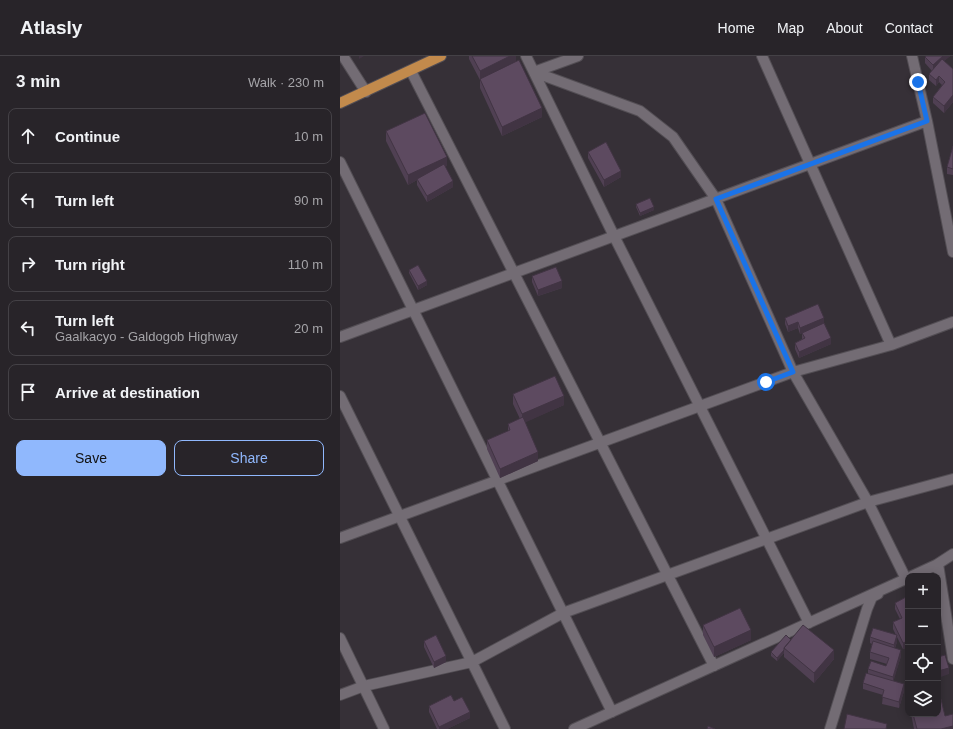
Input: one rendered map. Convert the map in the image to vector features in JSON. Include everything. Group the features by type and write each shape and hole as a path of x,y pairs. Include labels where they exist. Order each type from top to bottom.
{"main road":[{"path":"340,103 440,56"}],"street":[{"path":"343,56 366,92"},
{"path":"526,56 614,236 701,405 809,623"},
{"path":"534,72 578,56"},
{"path":"762,56 891,345"},
{"path":"912,56 927,121 953,252"},
{"path":"411,70 601,441 714,666"},
{"path":"534,72 640,111 673,137 716,199 793,372 908,573"},
{"path":"340,337 927,121"},
{"path":"340,162 412,311 498,480 612,712"},
{"path":"340,538 601,441 793,372 891,345 953,322"},
{"path":"340,396 505,729"},
{"path":"340,695 364,686 472,662 563,613 868,502 953,479"},
{"path":"919,573 938,564 953,554"},
{"path":"938,564 953,659"},
{"path":"574,729 905,579"},
{"path":"830,729 866,609 872,597 905,580"},
{"path":"340,638 384,729"}],"building":[{"path":"472,56 510,56 480,71"},
{"path":"943,56 933,65 925,57"},
{"path":"942,59 953,69 953,95 944,106 933,97 945,82 939,76 936,80 929,74"},
{"path":"519,60 542,108 502,127 480,79"},
{"path":"425,113 447,157 408,175 386,131"},
{"path":"606,142 621,171 604,180 588,152"},
{"path":"953,146 953,169 947,167"},
{"path":"444,164 453,181 427,196 417,179"},
{"path":"650,198 654,207 640,213 636,204"},
{"path":"418,265 427,281 418,286 409,270"},
{"path":"556,267 562,281 538,290 532,276"},
{"path":"818,304 824,318 800,328 798,322 788,326 785,318"},
{"path":"824,323 831,338 799,352 795,343 805,338 802,333"},
{"path":"555,376 564,396 522,414 513,394"},
{"path":"523,417 538,452 500,469 487,440 510,430 508,424"},
{"path":"905,598 905,642 903,643 893,622 902,618 895,603"},
{"path":"740,608 751,630 714,647 703,625"},
{"path":"803,625 834,650 814,673 784,648"},
{"path":"873,628 897,635 894,645 870,637"},
{"path":"436,635 446,656 434,662 424,641"},
{"path":"786,635 791,640 777,658 771,652"},
{"path":"873,641 901,650 893,677 868,669 871,661 886,666 889,658 870,652"},
{"path":"945,655 949,668 941,670 941,656"},
{"path":"866,673 904,684 899,702 882,697 884,690 863,683"},
{"path":"451,695 454,701 462,697 470,712 439,727 429,706"},
{"path":"941,699 945,716 953,714 953,726 941,729 917,729 914,717 941,717"},
{"path":"847,714 887,724 886,729 844,729"},
{"path":"708,726 715,729 707,729"}],"route":[{"path":"766,382 793,372 716,199 927,121 918,82"}]}
